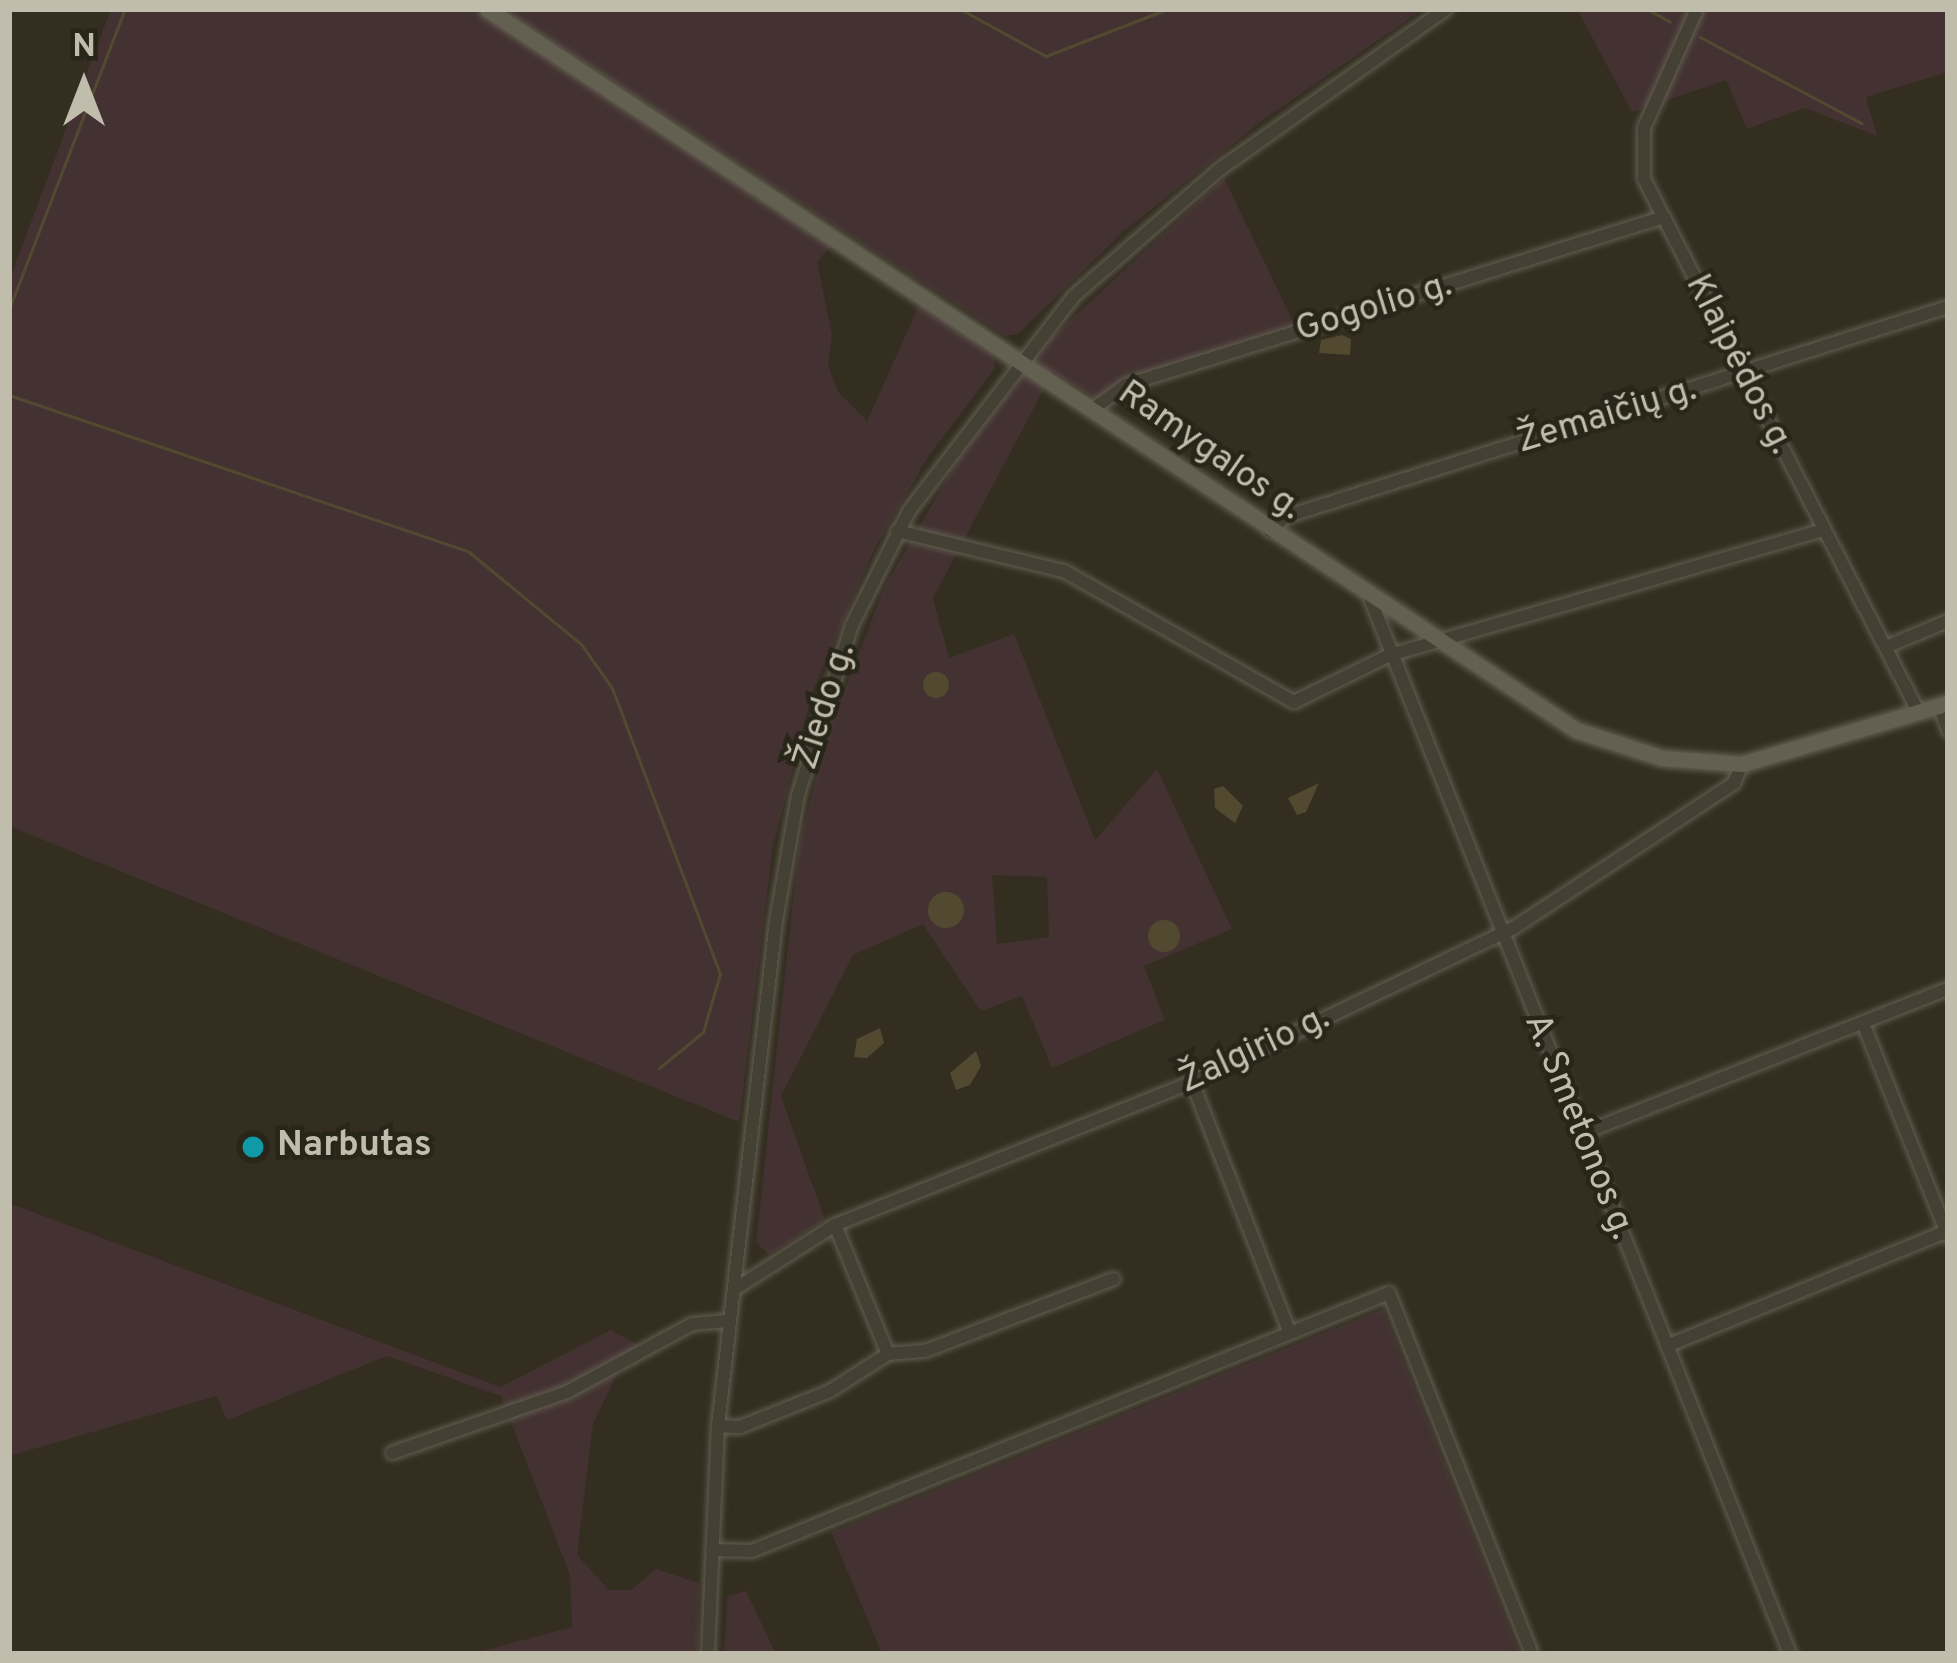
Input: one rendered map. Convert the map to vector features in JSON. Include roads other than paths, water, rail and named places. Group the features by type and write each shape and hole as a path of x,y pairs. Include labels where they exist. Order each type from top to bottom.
{"main road":[{"name":"Ramygalos g.","path":"488,9 1020,359 1441,646 1576,730 1623,749 1742,764 1943,704"}],"street":[{"name":"Žiedo g.","path":"708,1654 718,1426 794,815 824,701 897,531 1020,359 1075,295 1204,181 1446,9"},
{"name":"Klaipėdos g.","path":"1696,9 1641,140 1644,179 1741,376 1918,711"},
{"name":"Gogolio g.","path":"1093,409 1126,386 1661,218"},
{"name":"Žemaičių g.","path":"1270,531 1285,518 1948,308"},
{"path":"897,531 1064,571 1294,702 1390,655 1441,646 1824,530"},
{"name":"A. Smetonos g.","path":"1370,598 1499,934 1790,1654"},
{"path":"1886,647 1948,621"},
{"path":"1943,704 1948,730"},
{"name":"Žalgirio g.","path":"735,1288 835,1225 1192,1082 1499,934 1734,783 1742,764"},
{"path":"1581,1133 1948,989"},
{"path":"1666,1346 1947,1234 1863,1023"},
{"path":"1192,1082 1289,1331"},
{"path":"835,1225 888,1354"},
{"path":"718,1426 740,1427 830,1391 888,1354 926,1351 1114,1279"},
{"path":"712,1550 752,1551 1389,1293 1532,1654"},
{"path":"392,1453 566,1392 692,1324 730,1321"}],"waterway":[{"path":"9,309 125,9"},
{"path":"960,9 1046,56 1167,9"},
{"path":"1647,9 1670,22"},
{"path":"1700,37 1861,123"},
{"path":"9,395 469,552 581,644 612,688 720,974 703,1032 659,1068"}],"place":[{"name":"Narbutas","path":"253,1147"}]}
